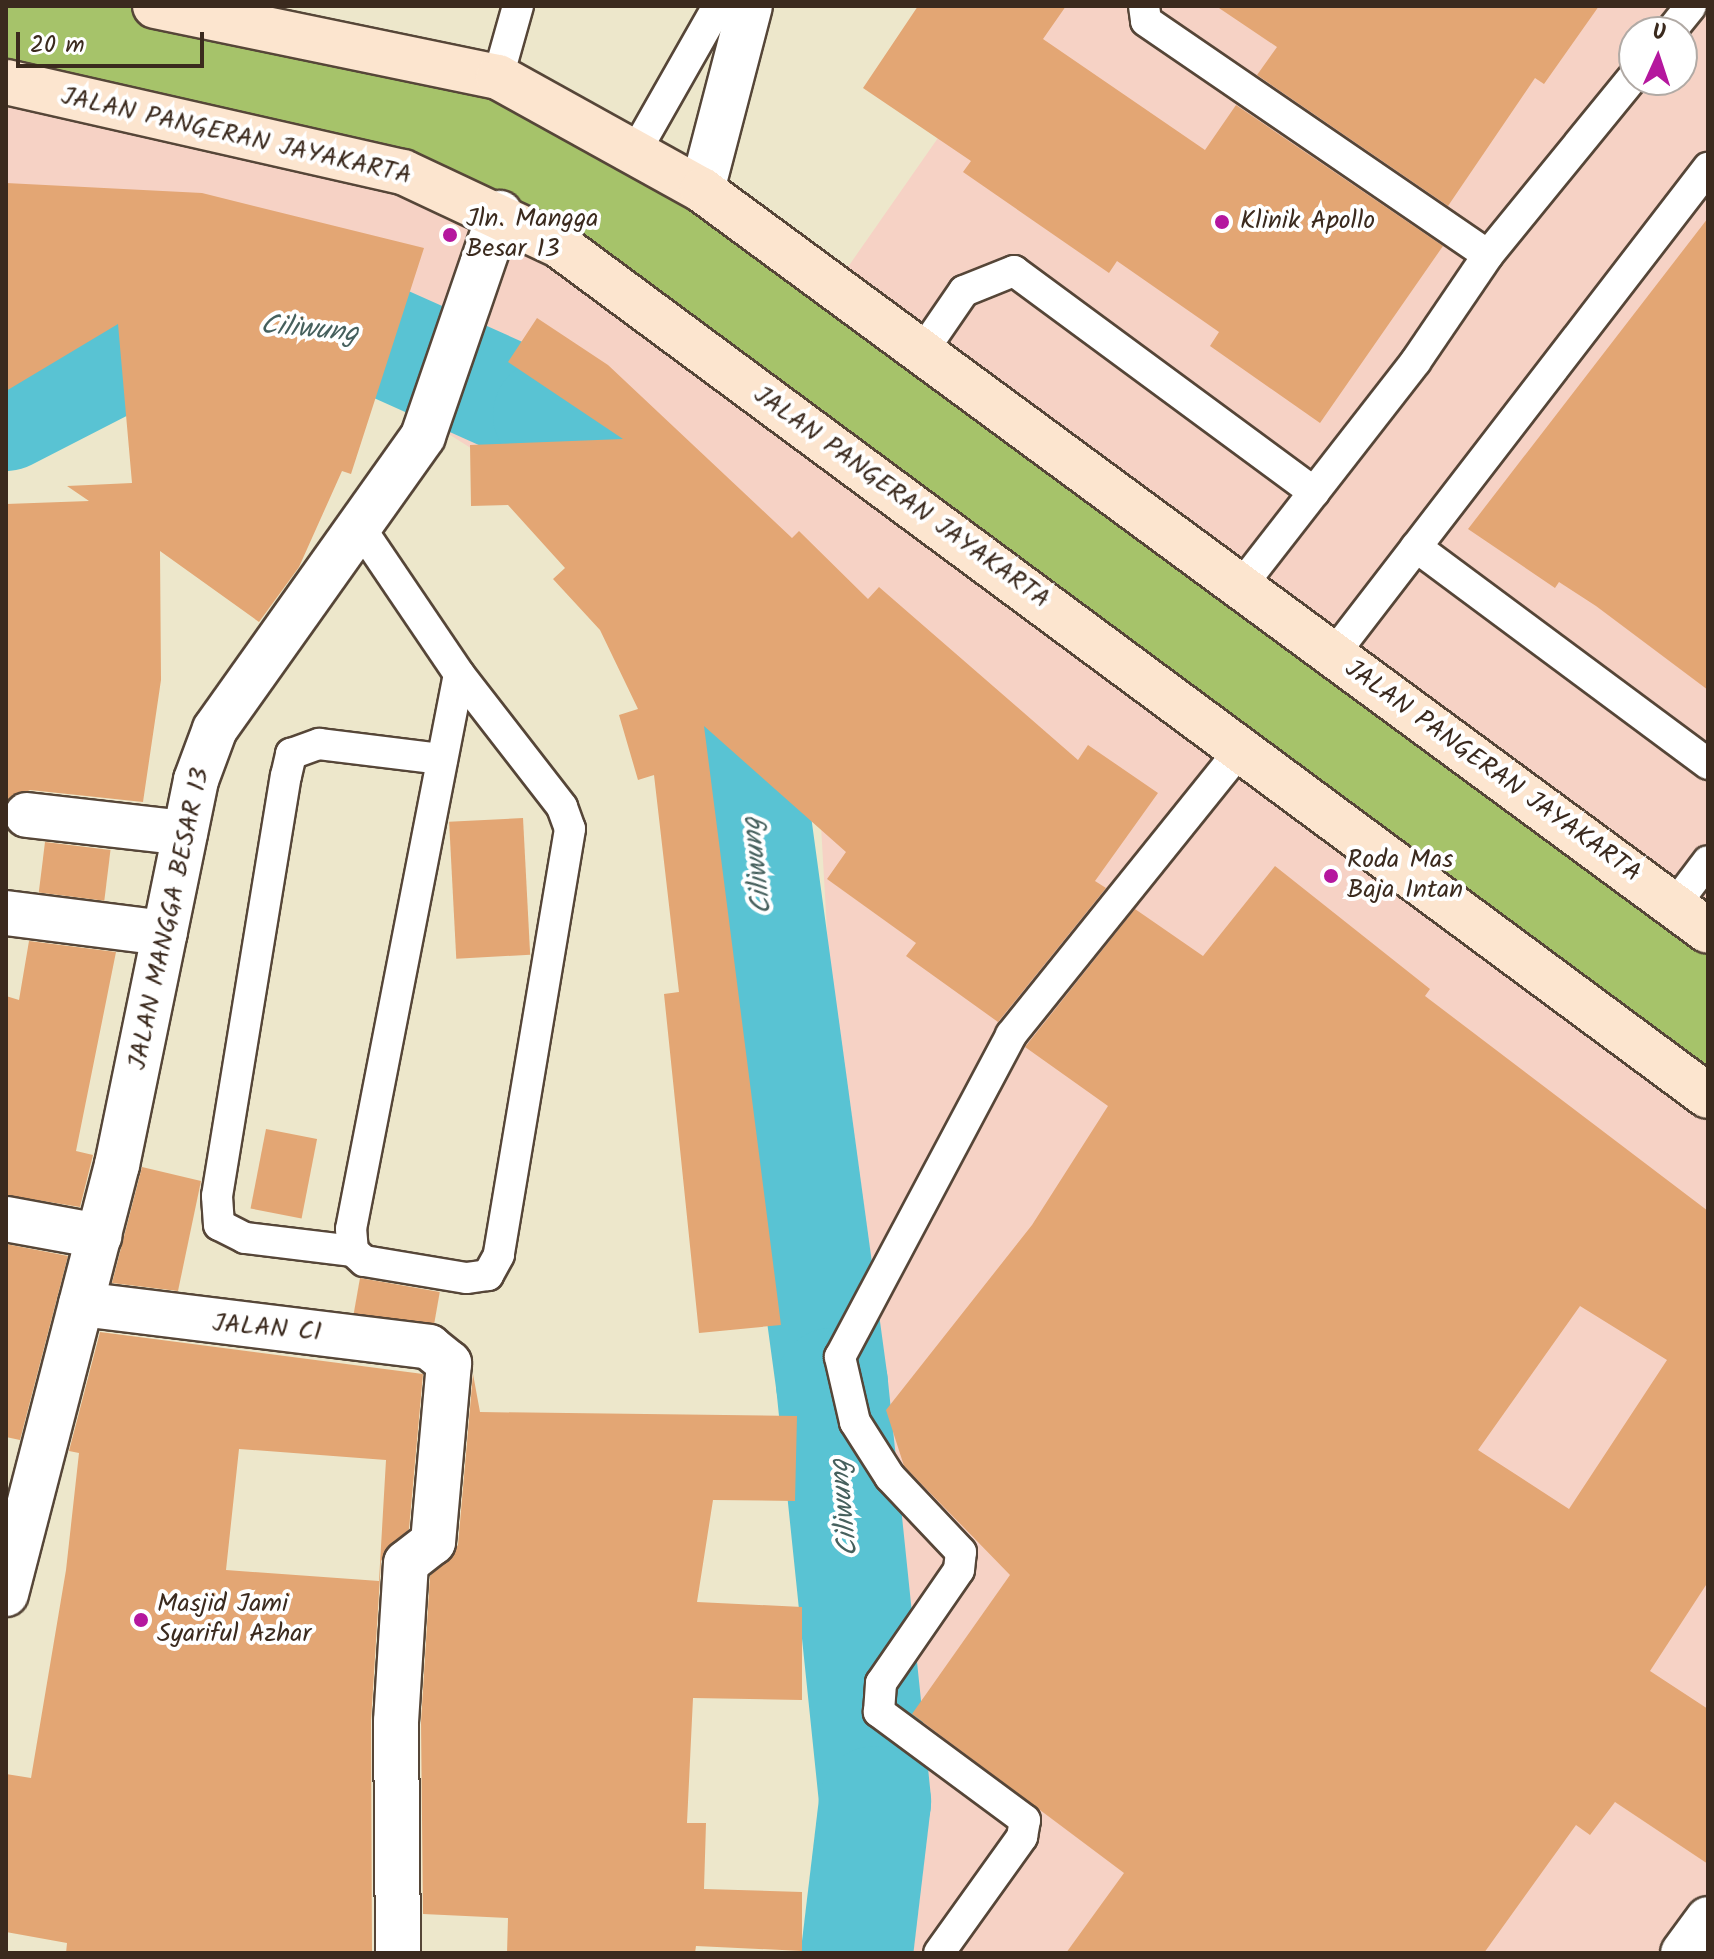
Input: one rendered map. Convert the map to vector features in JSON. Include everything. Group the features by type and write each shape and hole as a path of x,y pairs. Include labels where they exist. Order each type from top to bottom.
{"main road":[{"name":"JALAN PANGERAN JAYAKARTA","path":"155,6 498,77 702,190 1708,931"},
{"name":"JALAN PANGERAN JAYAKARTA","path":"6,82 403,172 500,213 560,246 1708,1096"}],"street":[{"path":"702,190 750,6"},
{"name":"JALAN MANGGA BESAR 13","path":"9,1573 99,1236 185,833 215,729 361,529 423,436 500,213"},
{"path":"27,815 185,833"},
{"path":"6,913 165,933"},
{"path":"6,1219 99,1236"},
{"name":"JALAN C1","path":"81,1304 429,1347 449,1363 433,1542 406,1563 396,1721 398,1953"},
{"path":"1683,1953 1708,1919"}],"lane":[{"path":"498,77 518,6"},
{"path":"634,154 718,6"},
{"path":"1144,6 1146,21 1488,255"},
{"path":"1241,586 1488,255 1618,96"},
{"path":"1333,655 1708,168"},
{"path":"922,352 964,291 1014,271 1314,492"},
{"path":"361,529 459,674 513,739 570,829 499,1255 488,1275 466,1278 364,1261 353,1251 245,1238 219,1225 217,1196 291,754 319,744 442,759"},
{"path":"1416,547 1708,764"},
{"path":"353,1251 351,1229 459,674"},
{"path":"939,1953 1022,1837 1025,1820 879,1712 881,1683 959,1570 961,1552 890,1477 855,1422 840,1357 1011,1035 1240,750"},
{"path":"1674,906 1708,861"}],"shaded area":[{"path":"1030,6 1708,6 1708,931 834,287"},
{"path":"6,84 458,196 1708,1097 1708,1953 885,1953 819,790 706,596 339,365 17,420 6,428"}],"green space":[{"path":"6,6 155,6 498,77 634,154 1708,931 1708,1096 500,213 6,82"}],"building":[{"path":"918,6 1066,6 1043,39 1205,150 1236,105 1443,246 1320,423 1210,346 1219,332 1117,261 1109,273 963,172 971,161 863,88"},
{"path":"1216,6 1599,6 1544,84 1535,78 1448,206 1257,75 1277,47"},
{"path":"6,183 202,193 424,248 351,474 342,471 299,567 259,622 160,551 161,680 143,802 30,790 6,802 6,504 89,501 67,486 132,483 118,324 6,391"},
{"path":"1708,218 1708,690 1596,606 1559,582 1555,588 1468,529"},
{"path":"537,318 608,365 792,538 799,531 868,599 879,587 1078,760 1088,745 1158,793 1095,881 1106,888 998,1022 906,956 916,943 827,879 846,852 704,726 781,1325 699,1333 664,994 679,992 654,775 638,780 619,715 638,709 600,630 553,579 565,568 508,505 471,506 470,445 623,439 508,362"},
{"path":"523,818 530,955 456,959 449,822"},
{"path":"45,842 111,850 104,901 39,893"},
{"path":"1275,866 1430,989 1425,996 1708,1211 1708,1582 1650,1671 1708,1709 1708,1864 1615,1802 1590,1835 1576,1825 1484,1953 1066,1953 1124,1873 912,1714 1010,1575 904,1466 886,1410 1032,1225 1108,1106 1025,1047 1135,909 1203,956","holes":["1580,1306 1667,1360 1569,1509 1478,1450"]},
{"path":"29,941 116,952 76,1151 93,1155 80,1207 6,1195 6,996 19,1000"},
{"path":"266,1129 317,1139 302,1218 251,1209"},
{"path":"142,1167 201,1181 178,1291 112,1283"},
{"path":"6,1244 68,1256 20,1440 6,1437"},
{"path":"360,1278 440,1292 434,1328 354,1313"},
{"path":"100,1332 423,1374 409,1529 381,1561 371,1721 372,1953 66,1953 67,1943 6,1932 6,1774 31,1778 66,1570 79,1453 69,1451","holes":["239,1449 386,1460 379,1581 226,1570"]},
{"path":"473,1374 480,1412 797,1416 795,1501 713,1500 697,1602 802,1607 802,1700 693,1698 687,1823 706,1823 704,1889 802,1892 802,1951 696,1946 695,1953 507,1953 508,1918 423,1914 421,1722 430,1576 458,1545"}],"waterway":[{"name":"Ciliwung","path":"6,415 191,320 370,335 549,415 646,520 741,717 832,1384 875,1802 857,1953"}],"place":[{"name":"Klinik Apollo","path":"1222,222"},
{"name":"Jln. Mangga Besar 13","path":"450,235"},
{"name":"Roda Mas Baja Intan","path":"1331,876"},
{"name":"Masjid Jami Syariful Azhar","path":"141,1620"}]}
